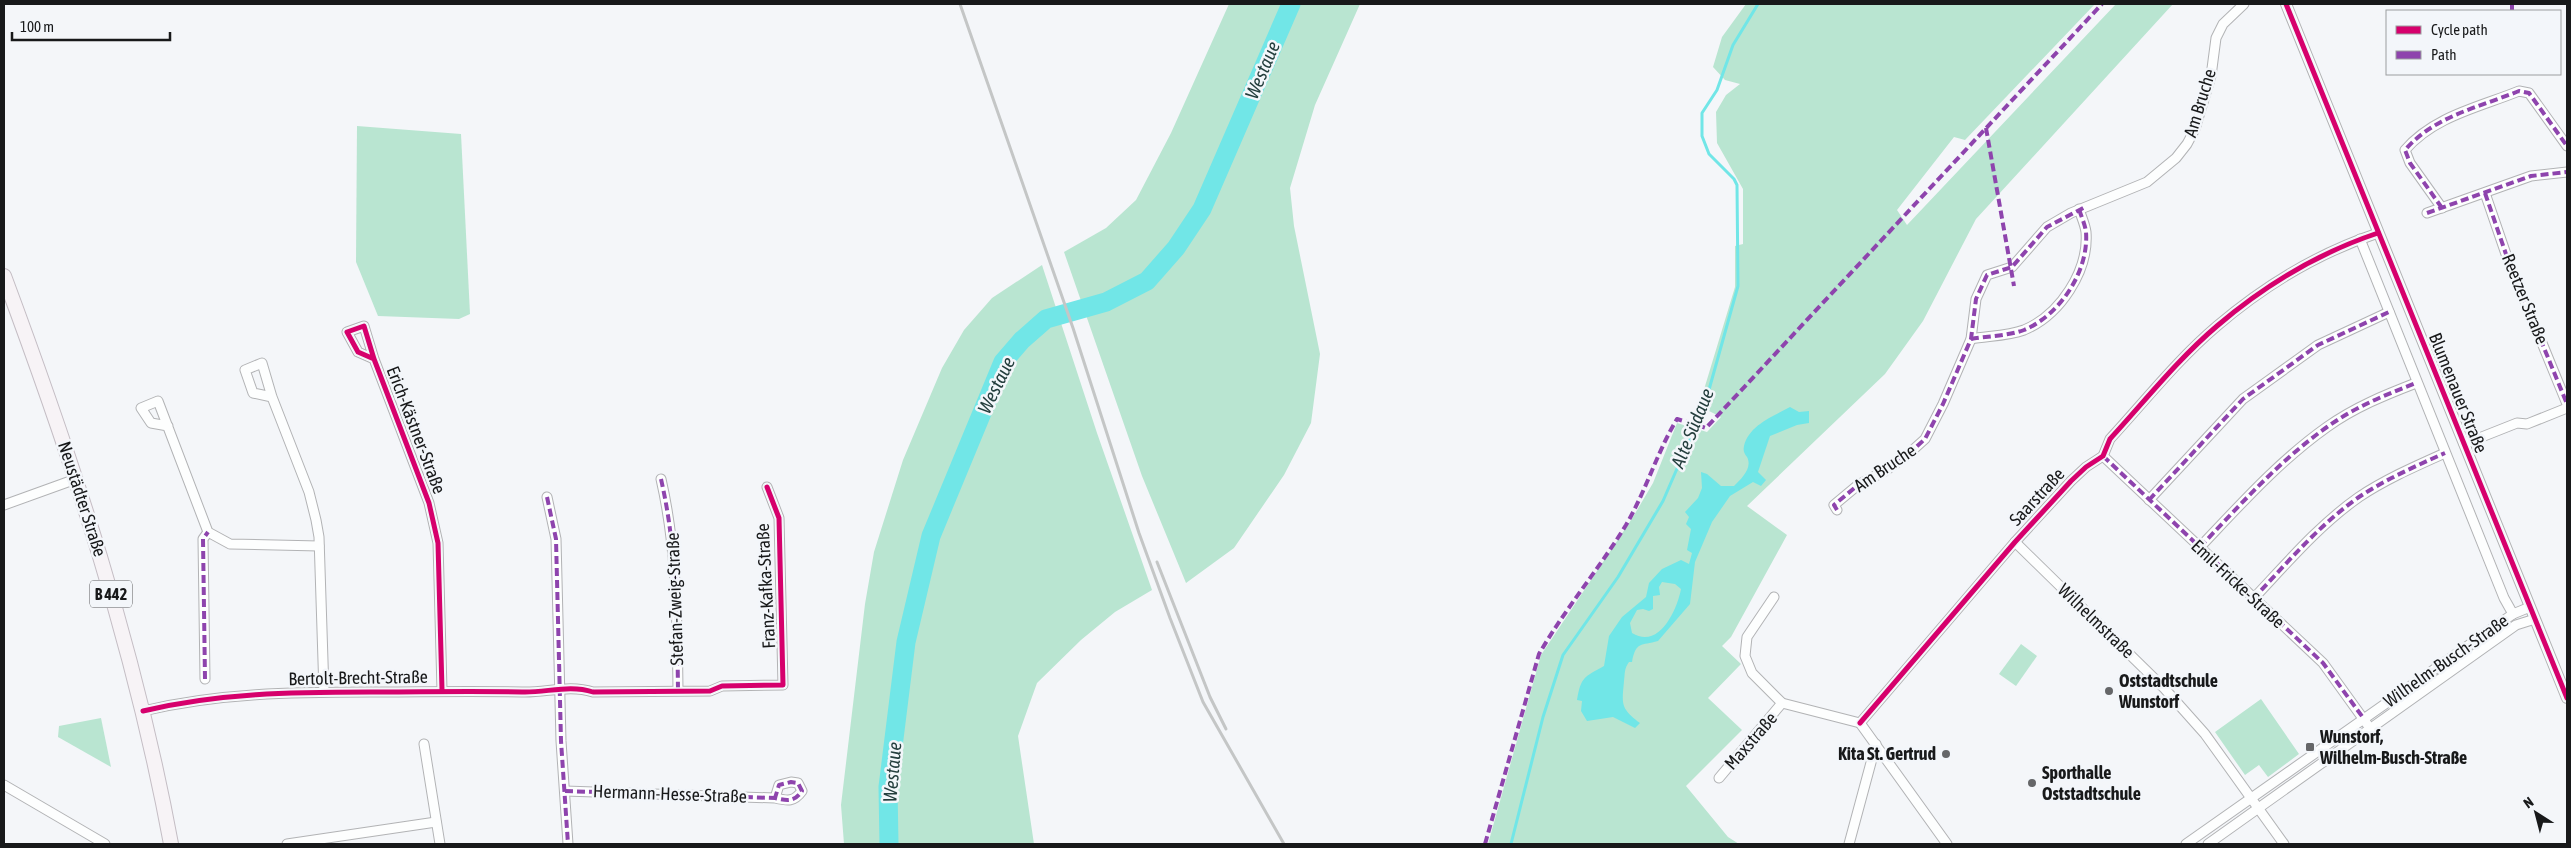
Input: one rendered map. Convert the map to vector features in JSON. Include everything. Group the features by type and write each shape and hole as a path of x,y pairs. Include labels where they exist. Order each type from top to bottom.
{"main road":[{"name":"Neustädter Straße","path":"4,276 48,395 76,479 143,711 171,844"}],"street":[{"name":"Am Bruche","path":"1837,510 1834,505 1858,485 1885,471 1925,440 1943,404 1970,339 1976,299 1988,275 2012,267 2047,228 2079,209 2147,182 2176,158 2187,144 2211,76 2216,38 2223,24 2244,4"},
{"name":"Blumenauer Straße","path":"2286,4 2567,698"},
{"path":"2442,208 2410,163 2406,150 2415,138 2437,123 2519,91 2529,93 2567,146"},
{"path":"2427,214 2531,176 2567,172"},
{"name":"Reetzer Straße","path":"2484,193 2508,260 2567,404"},
{"path":"1970,339 2023,330 2041,319 2060,302 2075,283 2083,257 2086,231 2079,209"},
{"name":"Saarstraße","path":"1860,723 2014,542 2070,480 2103,456 2110,439 2216,327 2252,298 2289,274 2334,249 2378,234"},
{"name":"Blumenauer Straße","path":"2360,240 2416,383 2504,598 2513,614"},
{"path":"2149,500 2243,399 2318,345 2389,312"},
{"name":"Erich-Kästner-Straße","path":"374,359 429,503 438,542 442,690"},
{"path":"2200,547 2287,458 2329,426 2376,398 2416,383"},
{"path":"272,397 309,492 316,520 319,546 324,692"},
{"path":"2464,444 2517,423 2527,424 2567,408"},
{"path":"168,426 208,532 230,544 319,546"},
{"path":"2253,598 2309,539 2360,497 2398,474 2445,453"},
{"name":"Emil-Fricke-Straße","path":"2103,456 2322,663 2364,719"},
{"path":"4,505 76,479"},
{"name":"Stefan-Zweig-Straße","path":"662,479 671,521 676,568 678,690"},
{"name":"Franz-Kafka-Straße","path":"767,487 778,518 783,685"},
{"path":"547,497 556,540 561,741 568,844"},
{"path":"205,679 203,539 208,532"},
{"name":"Wilhelmstraße","path":"2014,542 2164,688 2205,734 2284,844"},
{"path":"1774,597 1747,637 1745,656 1752,673 1782,703 1860,723 1947,844"},
{"name":"Wilhelm-Busch-Straße","path":"2186,844 2513,614 2530,607"},
{"name":"Wilhelm-Busch-Straße","path":"2208,844 2516,625 2535,619"},
{"name":"Bertolt-Brecht-Straße","path":"143,711 222,696 442,690 535,693 560,688 583,688 593,692 710,691 722,686 783,685"},
{"name":"Maxstraße","path":"1719,778 1782,703"},
{"path":"2364,719 2370,728"},
{"path":"424,744 440,844"},
{"path":"1850,844 1876,744"},
{"path":"4,785 105,844"},
{"name":"Hermann-Hesse-Straße","path":"565,791 775,798"},
{"path":"287,844 312,842 436,822"}],"green space":[{"path":"1229,4 1360,4 1315,105 1290,188 1294,226 1320,354 1311,423 1284,475 1234,548 1186,583 1142,476 1064,252 1106,228 1136,200 1171,133"},
{"path":"1746,4 2095,4 1965,140 1954,137 1897,210 1907,225 2116,4 2173,4 1976,219 1923,321 1885,374 1747,506 1787,535 1731,637 1722,646 1741,664 1708,698 1742,730 1686,786 1728,837 1739,844 1488,844 1541,655 1633,517 1653,483 1677,423 1707,432 1721,417 1699,406 1735,287 1735,246 1743,244 1743,189 1717,143 1716,112 1726,95 1740,84 1725,80 1713,67 1722,37"},
{"path":"357,126 461,134 470,314 459,319 378,316 356,262"},
{"path":"1042,265 1097,433 1152,590 1115,612 1081,640 1037,683 1018,736 1034,844 844,844 841,805 865,604 874,552 903,460 942,368 964,330 992,298"},
{"path":"2021,644 2037,656 2016,686 1999,674"},
{"path":"2261,699 2299,754 2268,777 2259,765 2245,775 2215,732"},
{"path":"101,718 111,767 58,737 59,726"}],"water":[{"path":"1790,407 1799,412 1809,411 1809,423 1797,425 1770,436 1758,472 1766,480 1761,486 1753,482 1730,496 1712,522 1695,562 1690,604 1658,641 1638,647 1632,662 1629,662 1626,667 1623,695 1624,705 1629,713 1640,723 1635,728 1613,717 1587,721 1581,711 1582,701 1577,700 1578,692 1585,679 1604,666 1609,636 1622,617 1646,597 1649,583 1662,569 1681,560 1689,564 1692,553 1687,550 1691,529 1686,524 1689,517 1685,512 1698,498 1702,488 1701,472 1707,474 1721,486 1734,486 1747,469 1748,461 1744,453 1744,446 1751,432 1763,422","holes":["1662,582 1675,584 1681,589 1679,598 1671,617 1665,625 1658,632 1650,636 1642,637 1632,633 1630,623 1637,610 1649,611 1653,609 1653,596 1660,595 1659,587"]}],"waterway":[{"name":"Westaue","path":"889,844 888,787 906,642 931,536 1003,362 1022,340 1046,319 1106,302 1147,281 1176,248 1202,209 1291,4"},
{"name":"Alte Südaue","path":"1511,844 1543,717 1563,655 1618,577 1663,501 1705,404 1738,286 1737,185 1734,179 1709,154 1702,136 1702,113 1717,90 1733,45 1758,4"}],"railway":[{"path":"960,4 1073,328 1139,533 1170,618 1203,702 1284,844"},
{"path":"1157,562 1210,697 1226,729"}],"marked path":[{"path":"1485,844 1539,654 1626,525 1677,419 1706,428 2102,4"},
{"path":"2512,4 2512,10"},
{"path":"2442,208 2410,163 2405,150 2430,129 2458,114 2519,91 2529,93 2567,146"},
{"path":"1986,128 2014,286"},
{"path":"2427,213 2531,176 2567,172"},
{"path":"2485,193 2508,260 2567,404"},
{"path":"1837,510 1834,505 1858,485 1885,471 1905,457 1925,439 1943,404 1971,339 1976,299 1987,275 2012,267 2047,227 2085,207"},
{"path":"1971,339 2004,335 2024,330 2037,323 2060,303 2070,290 2083,262 2086,232 2079,209"},
{"path":"2149,500 2243,399 2318,345 2389,312"},
{"path":"2200,547 2260,484 2309,440 2359,407 2416,383"},
{"path":"2253,599 2304,545 2344,508 2380,484 2445,453"},
{"path":"2103,456 2323,663 2364,719"},
{"path":"661,479 673,558 678,690"},
{"path":"547,497 556,539 561,741 568,844"},
{"path":"205,679 203,539 208,532"},
{"path":"565,791 775,798 787,800 793,799 802,791 798,783 791,782 779,785 775,798"}],"cycle path":[{"path":"2286,4 2567,698"},
{"path":"1860,723 2015,542 2071,481 2086,467 2103,456 2110,439 2175,366 2203,339 2235,311 2273,284 2313,260 2378,233"},
{"path":"374,359 358,352 347,332 364,326 374,359 429,503 438,543 442,690"},
{"path":"143,711 199,700 284,693 531,692 566,689 593,692 710,691 722,686 783,685 779,518 767,487"}],"place":[{"name":"Oststadtschule Wunstorf","path":"2109,691"},
{"name":"Wunstorf, Wilhelm-Busch-Straße","path":"2310,747"},
{"name":"Kita St. Gertrud","path":"1946,754"},
{"name":"Sporthalle Oststadtschule","path":"2032,783"}]}
